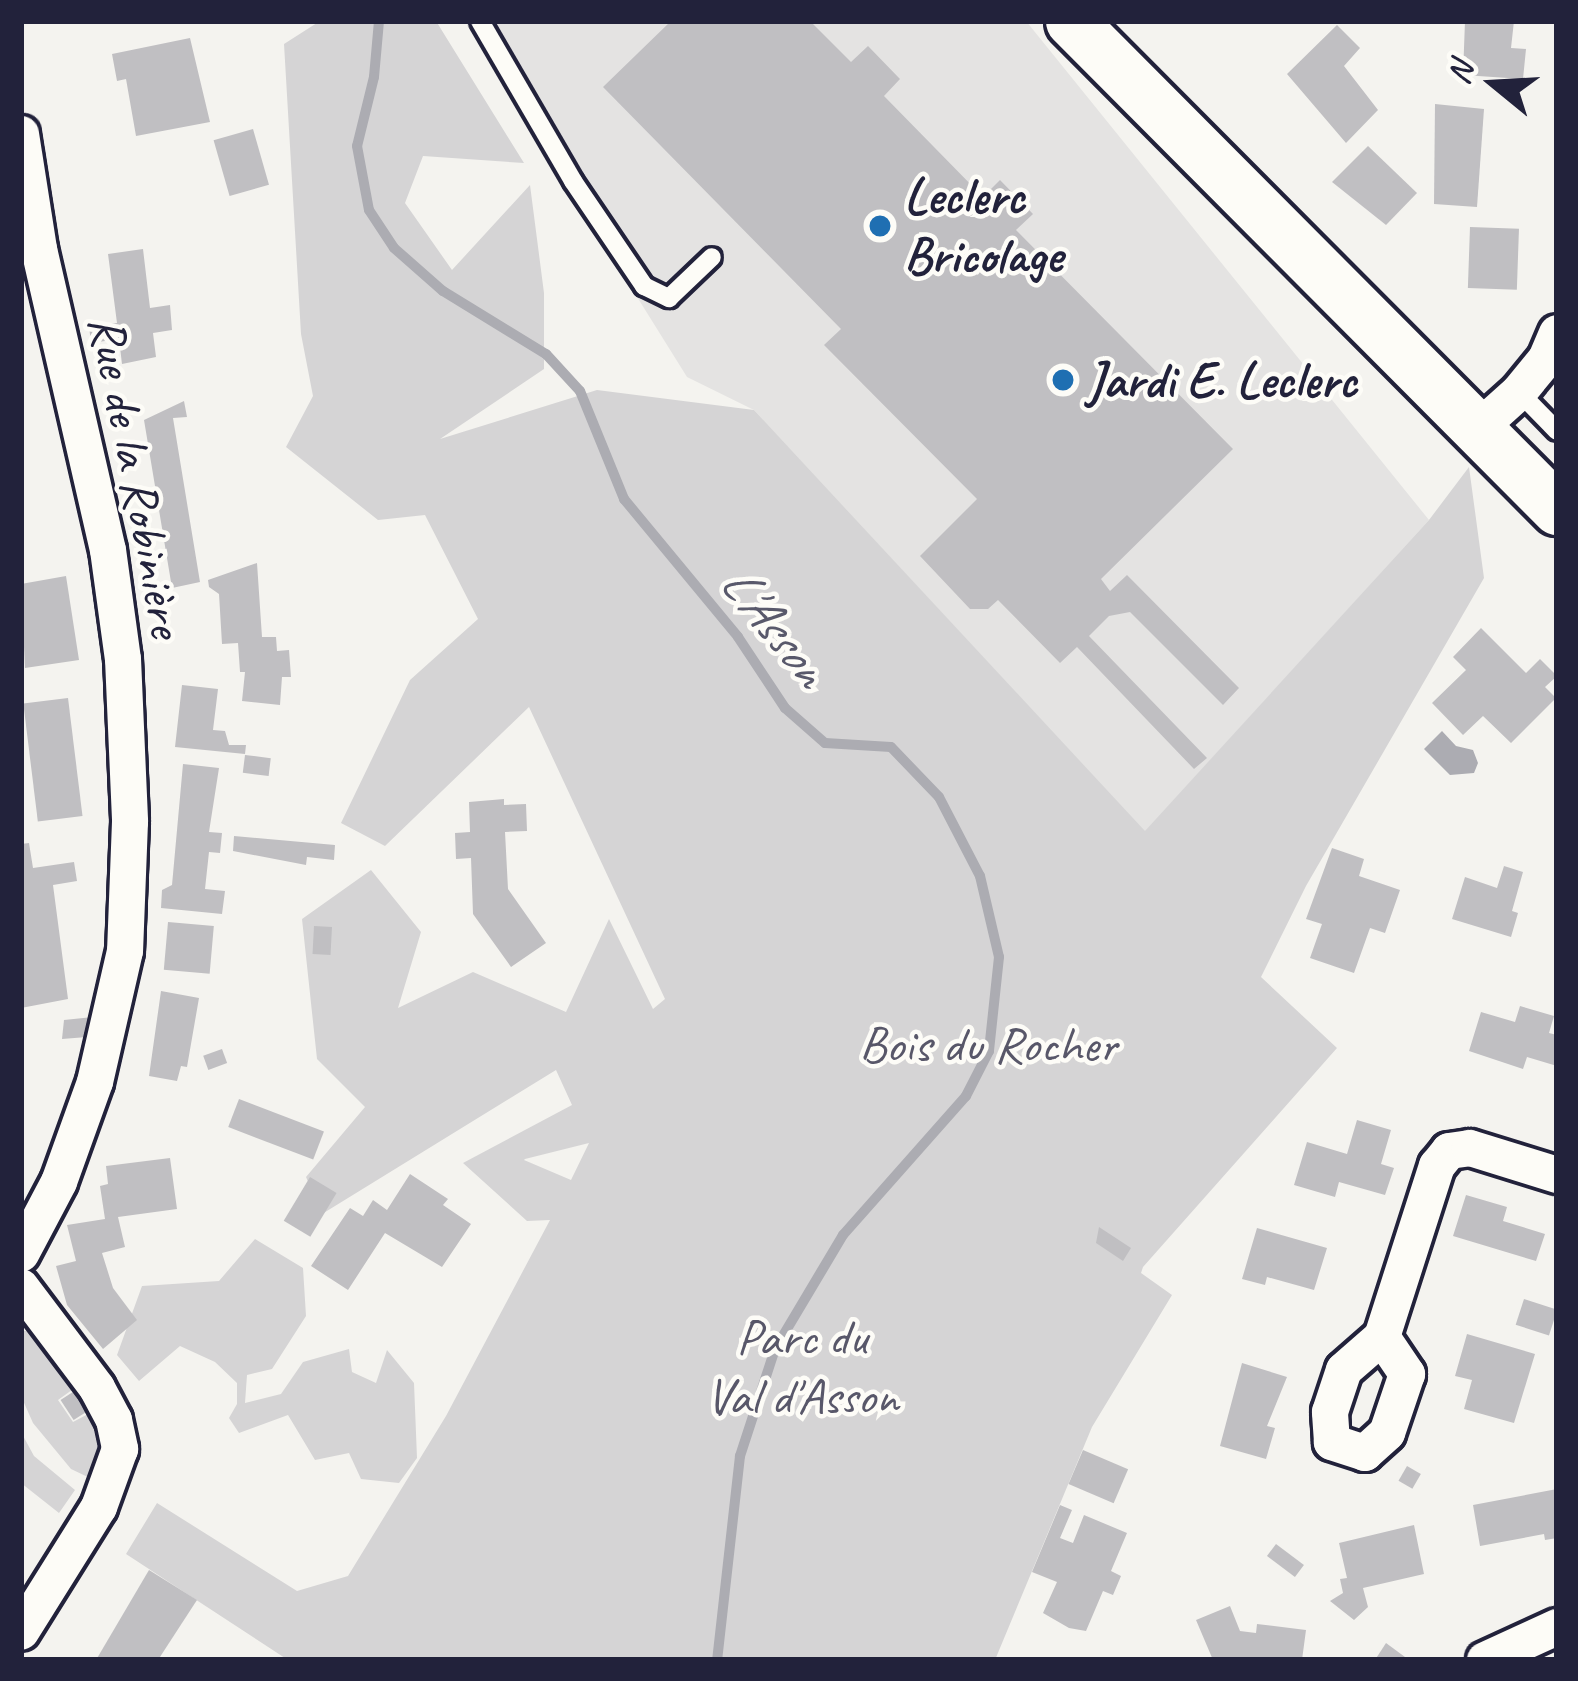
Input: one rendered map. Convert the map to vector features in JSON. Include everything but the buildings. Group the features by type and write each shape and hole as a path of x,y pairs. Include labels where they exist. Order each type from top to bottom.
{"main road":[{"path":"1072,21 1557,509"}],"street":[{"name":"Rue de la Robinière","path":"21,134 39,249 108,550 122,659 130,822 125,951 95,1082 59,1182 21,1254"},
{"path":"1479,428 1519,392 1546,359 1557,334"},
{"path":"1382,1336 1437,1166 1449,1151 1470,1148 1557,1175"},
{"path":"21,1287 97,1388 114,1420 120,1449 98,1507 21,1632"},
{"path":"1485,1660 1557,1628"}],"lane":[{"path":"480,21 572,181 644,286 669,298 712,256"},
{"path":"1519,392 1557,430"}],"shaded area":[{"path":"465,21 1026,21 1429,520 1145,832 754,410 687,377"},
{"path":"1442,731 1456,746 1473,750 1478,763 1474,773 1450,775 1424,749"}],"green space":[{"name":"Bois du Rocher","path":"320,21 436,21 524,163 423,156 405,203 452,270 530,185 544,293 544,369 440,439 597,390 754,410 1145,831 1429,520 1469,467 1484,578 1306,886 1261,977 1337,1048 1143,1267 1141,1273 1172,1295 1092,1427 995,1660 288,1660 126,1554 157,1503 297,1591 348,1576 446,1416 550,1220 527,1221 463,1163 572,1105 556,1070 322,1214 306,1177 365,1107 317,1059 302,919 371,870 421,932 398,1008 473,972 566,1012 609,919 653,1009 665,999 529,707 385,846 341,823 410,680 478,619 425,515 378,520 286,447 313,396 301,334 284,44","holes":["589,1143 571,1180 524,1160"]},
{"path":"255,1239 303,1268 306,1316 272,1369 247,1375 245,1403 281,1394 303,1362 349,1349 352,1372 376,1383 387,1350 414,1383 417,1458 399,1483 361,1479 349,1453 315,1460 288,1415 239,1433 229,1418 237,1404 237,1383 215,1362 180,1346 139,1381 117,1355 142,1286 219,1281"},
{"path":"21,1331 39,1331 76,1387 58,1400 73,1422 92,1412 102,1439 92,1479 71,1469 33,1423 21,1396"},
{"path":"21,1432 34,1456 75,1490 59,1513 21,1483"}],"waterway":[{"name":"L'Asson","path":"379,21 374,77 357,146 369,210 394,248 443,291 546,354 580,391 624,499 738,637 785,708 825,743 891,747 939,797 980,876 999,957 989,1051 966,1096 843,1235 775,1349 740,1456 717,1660"}],"place":[{"name":"Leclerc Bricolage","path":"880,226"},
{"name":"Jardi E. Leclerc","path":"1063,380"}],"park label":[{"name":"Parc du Val d'Asson","path":"802,1367"}]}
